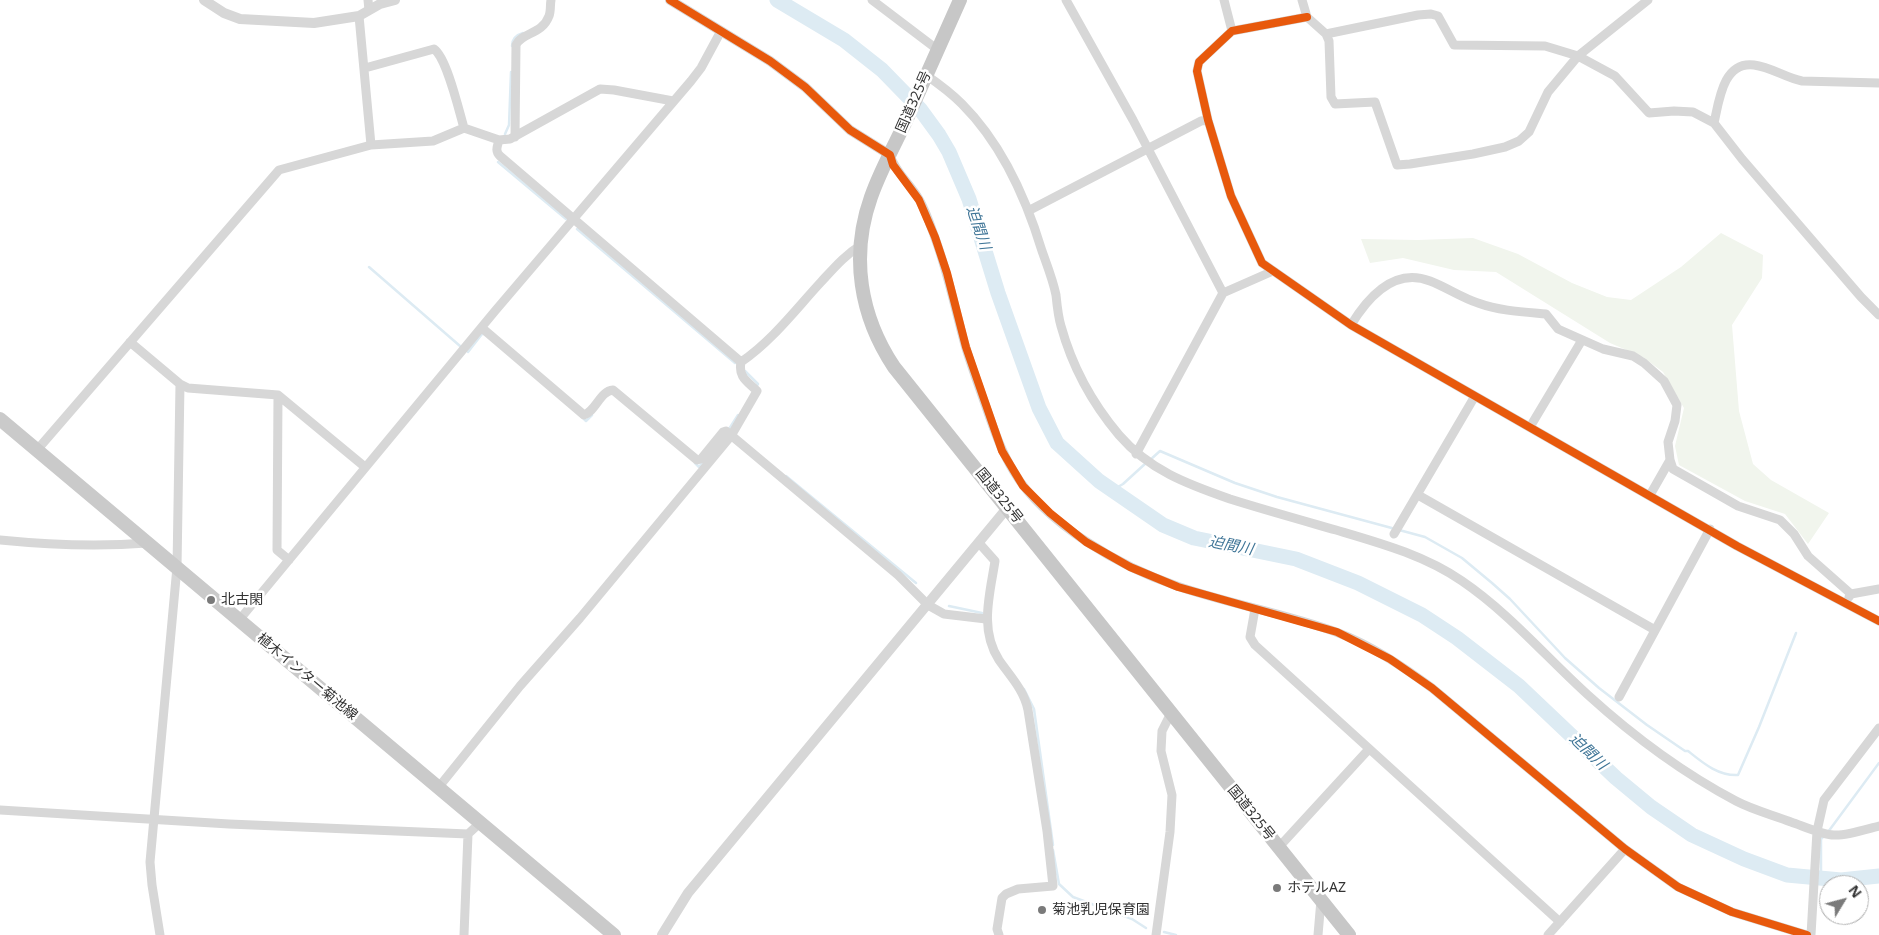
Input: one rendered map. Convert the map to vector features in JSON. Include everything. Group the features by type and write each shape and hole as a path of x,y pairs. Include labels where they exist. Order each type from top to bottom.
{"highway":[{"name":"国道325号","path":"960,0 871,197 861,244 859,264 863,298 872,327 894,367 1349,935"}],"main road":[{"name":"植木インター菊池線","path":"0,419 614,935"}],"street":[{"path":"204,0 224,13 248,21 314,23 359,16 369,5 395,0"},
{"path":"514,137 516,45 521,38 533,34 544,24 549,16 551,0"},
{"path":"670,0 786,73 811,93 850,130 890,155 893,165 919,200 935,237 947,273 966,347 994,431 1009,463 1031,495 1069,529 1086,542 1130,568 1178,587 1337,632 1375,650 1408,670 1448,700 1625,849 1678,887 1732,912 1807,935"},
{"path":"872,0 938,50"},
{"path":"1066,0 1148,148 1223,293"},
{"path":"1224,0 1232,31"},
{"path":"1302,0 1307,17 1326,34 1329,41 1331,97 1335,104 1375,102 1397,165 1473,154 1505,147 1519,141 1529,132 1548,92 1578,56 1648,0"},
{"path":"1326,34 1431,14 1438,16 1454,45 1545,46 1578,56 1615,76 1649,113 1674,110 1693,112 1714,122 1767,188 1879,315"},
{"path":"359,16 371,145"},
{"path":"1307,17 1232,31 1198,62 1197,71 1208,120 1231,196 1262,263 1351,325 1737,546 1879,621"},
{"path":"240,619 365,467 702,68 721,31"},
{"path":"365,68 434,49 441,57 450,79 464,128"},
{"path":"1714,122 1723,87 1730,73 1739,67 1754,65 1802,81 1879,83"},
{"path":"925,78 948,91 964,106 993,141 1006,164 1028,211 1056,295 1061,326 1074,364 1086,389 1116,432 1136,454 1158,468 1198,488 1387,545 1445,570 1492,604 1588,695 1650,747 1737,802 1834,835 1879,826"},
{"path":"37,450 278,170 371,145 433,141 464,128 504,140 514,137 600,89 673,102"},
{"path":"1028,211 1201,120 1208,120"},
{"path":"499,140 496,148 500,156 741,362"},
{"path":"438,788 520,686 580,618 731,436 757,391 739,370 741,362 753,354 799,307 847,253 861,244"},
{"path":"1136,454 1223,293 1273,271"},
{"path":"1351,325 1364,305 1384,285 1402,279 1419,278 1478,303 1510,311 1546,314 1558,329 1603,349 1633,356 1664,381 1677,405 1675,421 1668,442 1673,469 1730,502 1780,520 1794,534 1808,556 1851,594"},
{"path":"482,328 584,415 590,412 606,392 613,390 697,460 726,431 898,575 928,605 944,614 986,619"},
{"path":"1530,427 1582,340"},
{"path":"130,342 180,384 188,388 278,395 365,467"},
{"path":"160,935 150,862 177,567 180,384"},
{"path":"278,395 277,550 289,560"},
{"path":"1394,534 1475,396"},
{"path":"1650,495 1670,460"},
{"path":"1418,495 1655,630"},
{"path":"662,935 688,893 1008,507"},
{"path":"1619,697 1710,529"},
{"path":"0,540 62,546 105,546 147,543"},
{"path":"979,544 995,561 986,619 988,634 994,652 1023,693 1027,702 1047,831 1053,886 1018,889 1006,894 1002,898 995,933"},
{"path":"1851,594 1879,589"},
{"path":"1846,604 1851,594"},
{"path":"1255,609 1250,637 1255,645 1560,922"},
{"path":"1156,935 1170,832 1172,795 1161,751 1162,731 1171,713"},
{"path":"1811,935 1818,831 1824,800 1879,728"},
{"path":"1279,847 1369,749"},
{"path":"0,810 229,824 468,834 480,823"},
{"path":"464,935 468,834"},
{"path":"1548,935 1625,849"},
{"path":"1318,935 1321,900"}],"shaded area":[{"path":"1721,233 1763,255 1762,278 1732,325 1739,411 1753,464 1771,480 1829,513 1808,544 1785,514 1745,501 1679,465 1675,446 1684,408 1663,372 1643,357 1610,343 1496,272 1454,270 1403,258 1370,263 1361,239 1418,240 1473,238 1518,254 1572,283 1607,297 1631,300 1681,267"}],"waterway":[{"name":"迫間川","path":"777,0 844,40 882,70 920,109 939,135 949,152 969,199 998,293 1039,408 1057,443 1099,481 1163,525 1194,538 1296,559 1358,583 1422,615 1457,638 1519,686 1616,778 1651,807 1692,835 1744,859 1787,875 1841,880 1879,876"},
{"path":"512,46 515,38 523,33"},
{"path":"505,134 509,125 511,72"},
{"path":"498,162 566,219"},
{"path":"577,229 735,363"},
{"path":"369,267 460,346"},
{"path":"468,352 482,334 485,334"},
{"path":"745,371 758,384 756,387"},
{"path":"582,417 586,421 592,415"},
{"path":"729,429 738,415"},
{"path":"1150,460 1160,451 1235,483 1277,497 1425,537 1462,558 1492,583 1510,599 1565,658 1599,688 1685,751 1688,751 1711,768 1731,775 1738,775 1796,633"},
{"path":"695,463 699,467 703,462"},
{"path":"1111,491 1123,484 1146,463"},
{"path":"786,476 916,583"},
{"path":"949,606 982,613"},
{"path":"1024,689 1034,709 1053,845"},
{"path":"1828,832 1879,763"},
{"path":"1821,875 1821,839 1824,836"},
{"path":"1053,850 1059,884 1073,897 1132,919 1146,928"},
{"path":"1164,932 1176,935"}],"cycle path":[{"path":"670,0 770,61 805,87 850,130 890,155 893,165 919,200 935,237 947,273 966,347 1002,451 1023,486 1050,513 1086,542 1130,567 1178,587 1337,632 1390,659 1432,688 1625,849 1678,887 1732,912 1807,935"},
{"path":"1307,17 1232,31 1199,62 1197,71 1208,120 1231,196 1262,263 1351,325 1737,546 1879,621"}],"place":[{"name":"北古閑","path":"211,600"},
{"name":"ホテルAZ","path":"1277,888"},
{"name":"菊池乳児保育園","path":"1042,910"}]}
